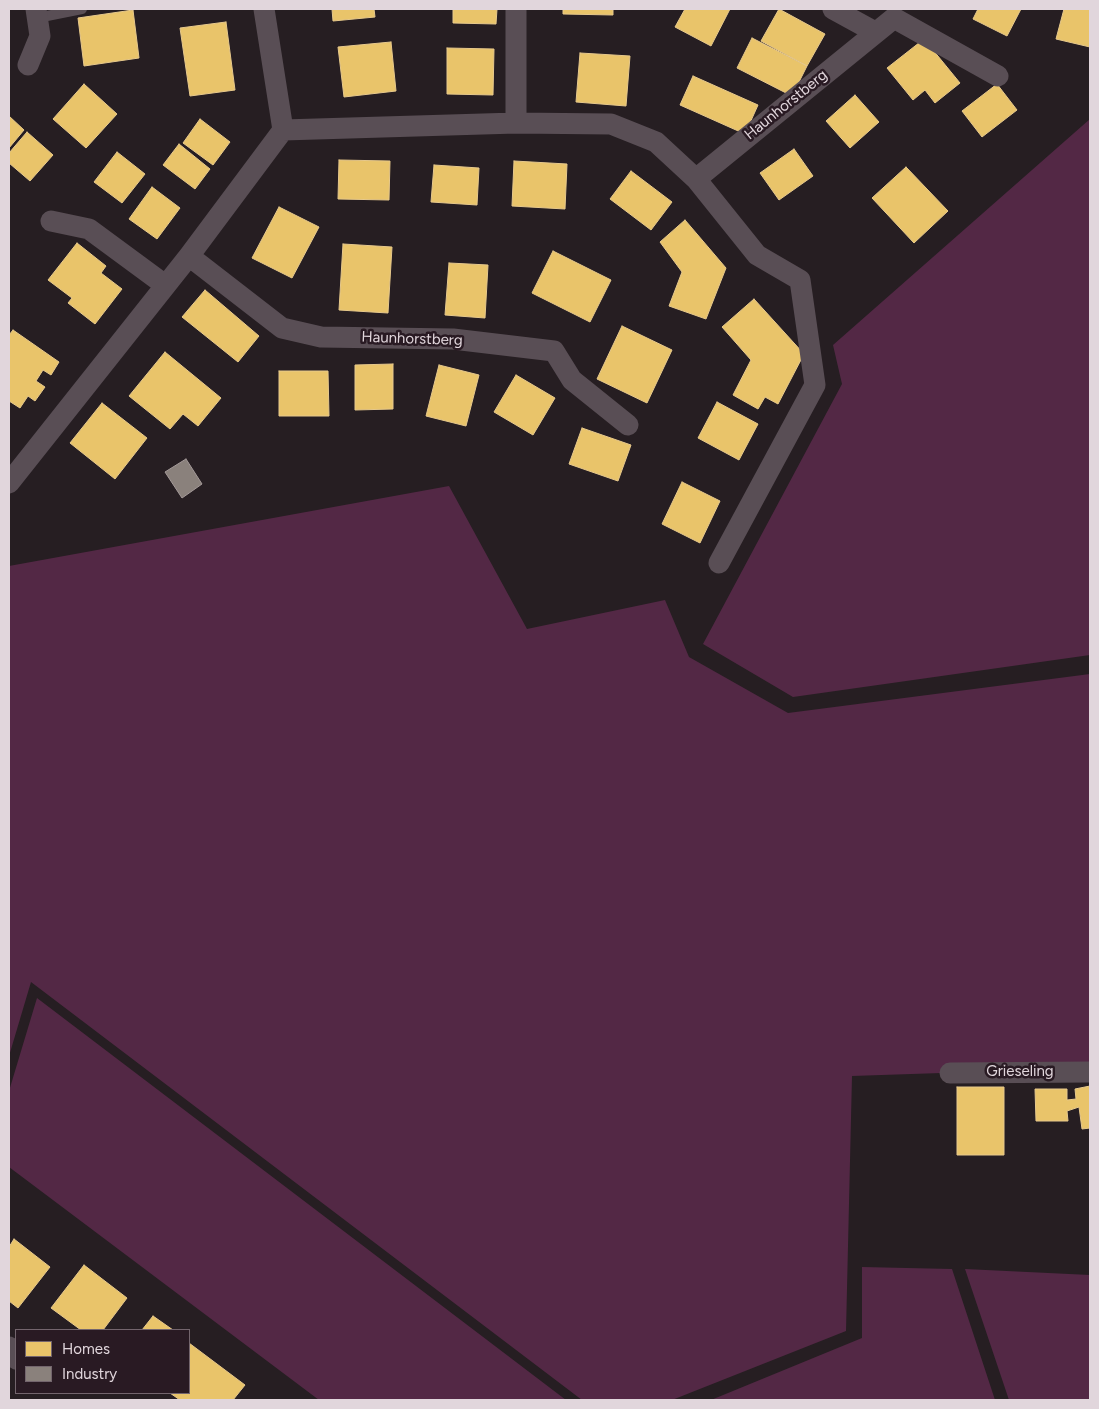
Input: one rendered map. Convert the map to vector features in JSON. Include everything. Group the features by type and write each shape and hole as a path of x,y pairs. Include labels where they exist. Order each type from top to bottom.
{"street":[{"path":"9,482 190,256 283,130 264,9"},
{"path":"516,9 516,123"},
{"path":"833,9 876,32"},
{"path":"28,65 40,36 37,13"},
{"name":"Haunhorstberg","path":"696,178 894,18 998,76"},
{"path":"283,130 516,123 611,124 656,142 696,178 758,255 800,280 815,385 719,563"},
{"path":"51,221 89,229 166,285"},
{"name":"Haunhorstberg","path":"190,256 282,328 321,337 453,339 554,351 572,380 628,425"},
{"name":"Grieseling","path":"950,1073 1090,1072"}],"lane":[{"path":"37,13 82,9"}],"shaded area":[{"path":"1090,119 1090,655 793,697 703,644 842,384 833,345"},
{"path":"449,486 527,629 665,600 689,657 788,713 1090,674 1090,1068 852,1076 846,1331 672,1400 582,1400 31,982 9,1056 9,566"},
{"path":"37,998 566,1400 319,1400 9,1167 9,1091"},
{"path":"862,1267 952,1269 995,1400 711,1400 862,1338"},
{"path":"965,1269 1090,1275 1090,1400 1009,1400"}],"building: Homes":[{"path":"332,9 374,9 375,17 333,21"},
{"path":"453,9 497,9 496,24 453,23"},
{"path":"563,9 613,9 613,15 563,14"},
{"path":"685,9 730,9 711,46 675,27"},
{"path":"779,9 825,34 807,66 761,41"},
{"path":"978,9 1021,9 1007,36 973,19"},
{"path":"1064,9 1090,9 1090,47 1056,39"},
{"path":"133,10 139,58 84,66 78,18"},
{"path":"226,22 235,90 190,96 180,28"},
{"path":"752,38 807,66 792,96 737,68"},
{"path":"924,39 960,83 935,103 925,90 913,100 887,68"},
{"path":"391,42 396,91 344,97 338,47"},
{"path":"447,48 494,49 493,95 447,94"},
{"path":"580,53 630,56 626,106 576,102"},
{"path":"693,76 758,105 745,134 680,105"},
{"path":"84,84 117,114 86,148 53,119"},
{"path":"997,84 1017,110 982,137 962,111"},
{"path":"855,95 879,122 850,148 826,121"},
{"path":"9,116 24,130 9,148"},
{"path":"200,119 230,142 213,165 183,143"},
{"path":"27,132 53,155 30,181 9,163 9,153"},
{"path":"179,144 210,169 195,189 163,165"},
{"path":"794,149 813,176 779,200 760,173"},
{"path":"117,152 145,174 122,203 94,182"},
{"path":"339,160 390,161 389,200 338,199"},
{"path":"514,161 567,164 565,209 512,206"},
{"path":"434,165 479,168 477,205 431,202"},
{"path":"906,167 948,211 914,243 872,198"},
{"path":"631,171 672,202 651,230 610,199"},
{"path":"152,187 180,208 157,239 129,219"},
{"path":"279,207 319,227 292,278 252,258"},
{"path":"685,220 726,268 706,319 669,306 682,272 660,242"},
{"path":"77,243 106,266 101,273 122,289 95,324 68,303 72,298 48,280"},
{"path":"343,244 392,247 388,313 339,310"},
{"path":"553,251 611,280 590,322 532,293"},
{"path":"449,263 488,265 485,318 445,315"},
{"path":"205,290 259,336 238,362 182,317"},
{"path":"754,299 804,354 778,404 765,397 758,409 733,395 751,360 722,327"},
{"path":"622,326 672,350 647,403 597,379"},
{"path":"13,330 59,362 51,375 43,370 36,381 45,387 35,401 28,396 20,408 9,401 9,335"},
{"path":"165,352 221,398 198,426 183,414 170,429 129,396"},
{"path":"393,364 393,409 355,410 355,365"},
{"path":"439,365 479,375 466,426 426,416"},
{"path":"279,371 328,371 329,416 279,416"},
{"path":"516,375 555,398 533,435 494,412"},
{"path":"717,402 758,424 739,460 698,438"},
{"path":"102,403 147,438 115,479 70,443"},
{"path":"582,428 631,445 618,481 569,464"},
{"path":"682,482 720,501 700,543 662,524"},
{"path":"1090,1086 1090,1128 1082,1129 1079,1107 1067,1111 1068,1121 1036,1121 1035,1089 1067,1089 1067,1100 1076,1099 1075,1089"},
{"path":"957,1087 1004,1087 1004,1155 957,1155"},
{"path":"14,1239 50,1267 18,1308 9,1301 9,1247"},
{"path":"84,1265 127,1298 104,1329 80,1329 51,1308"},
{"path":"153,1316 172,1329 143,1329"},
{"path":"190,1344 245,1385 233,1400 180,1400 171,1394 190,1394"}],"building: Industry":[{"path":"186,459 202,484 182,498 165,472"}]}
